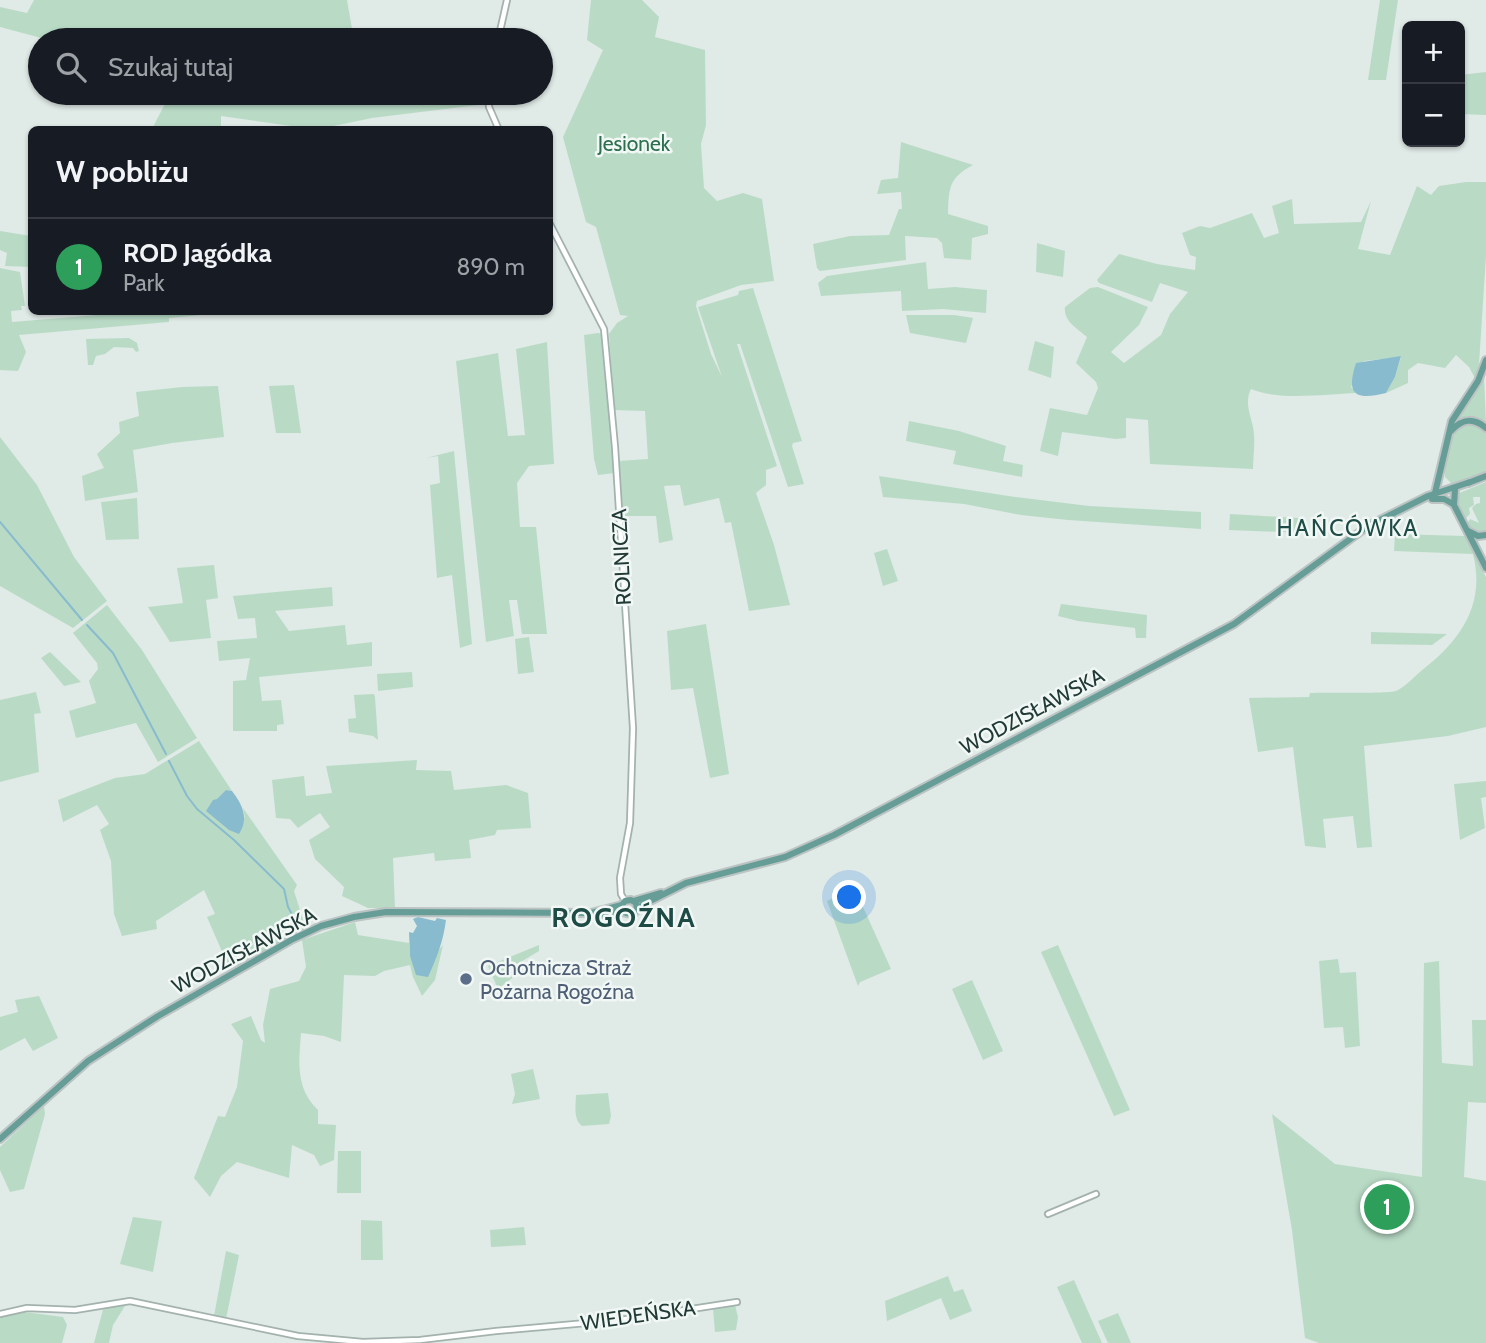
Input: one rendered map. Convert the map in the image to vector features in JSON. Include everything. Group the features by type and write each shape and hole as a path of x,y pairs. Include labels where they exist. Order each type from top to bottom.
{"main road":[{"path":"1454,505 1433,496 1442,472 1452,421 1478,381 1486,360"},
{"path":"1450,433 1466,421 1475,421 1486,428"},
{"path":"1442,472 1444,480 1454,488 1454,505 1486,568"},
{"name":"WODZISŁAWSKA","path":"636,905 704,877 794,853 896,803 1234,624 1345,541 1393,513 1486,476"},
{"path":"1467,530 1478,536 1486,535"},
{"path":"636,905 630,915 624,906 636,905"},
{"name":"WODZISŁAWSKA","path":"0,1139 88,1061 114,1042 232,973 321,926 386,912 591,913 624,906"}],"street":[{"path":"501,28 508,0"},
{"path":"489,105 497,126"},
{"name":"ROLNICZA","path":"553,230 604,330 615,447 633,727 630,823 620,878 624,906"},
{"path":"1048,1214 1096,1194"},
{"name":"WIEDEŃSKA","path":"0,1314 27,1308 75,1310 130,1301 298,1336 363,1342 623,1320 737,1302"}],"green space":[{"path":"34,0 347,0 352,28 28,28 28,34 0,27 0,7 27,13"},
{"name":"Jesionek","path":"591,0 642,0 659,17 655,37 705,50 706,125 701,144 704,188 717,201 743,193 762,199 774,281 741,285 697,301 696,306 711,354 722,377 698,307 753,288 802,441 793,443 792,446 804,484 788,487 740,344 737,344 777,466 766,470 766,485 756,493 774,545 790,605 749,611 731,522 725,523 719,498 684,506 680,485 664,486 673,540 659,543 656,516 622,516 618,461 648,459 645,411 614,410 609,334 617,323 628,316 620,315 596,227 586,222 563,137 603,50 587,40"},
{"path":"1380,0 1398,0 1386,80 1368,80"},
{"path":"1486,72 1486,115 1465,114 1465,74"},
{"path":"164,105 478,105 372,118 334,126 291,126 221,116 221,126 154,126"},
{"path":"901,142 973,165 951,185 948,214 988,226 988,234 972,238 971,260 944,258 942,243 937,238 905,236 906,260 820,271 817,268 813,244 850,236 889,235 899,209 902,209 901,192 877,194 881,180 898,178"},
{"path":"1486,182 1486,256 1479,364 1475,378 1469,367 1456,355 1445,368 1418,363 1408,370 1408,383 1386,393 1395,377 1401,357 1364,361 1351,387 1356,393 1289,396 1251,389 1248,401 1254,434 1253,469 1150,464 1148,420 1126,418 1126,438 1062,432 1058,456 1040,451 1050,408 1087,415 1098,388 1096,382 1076,363 1087,337 1069,321 1065,307 1090,288 1098,287 1148,307 1139,325 1111,352 1124,363 1161,335 1170,314 1188,292 1160,283 1152,302 1099,283 1097,280 1119,254 1195,270 1196,257 1190,255 1182,233 1200,226 1210,228 1252,213 1264,238 1279,233 1272,206 1292,199 1294,224 1361,222 1371,201 1358,249 1390,255 1417,186 1431,195 1439,186"},
{"path":"0,231 28,236 28,267 5,266 7,253 0,250"},
{"path":"1037,243 1065,251 1063,277 1036,272"},
{"path":"926,262 928,289 955,287 987,290 986,313 943,309 902,311 901,291 821,296 818,283 827,276"},
{"path":"0,268 20,272 25,306 21,306 22,310 11,311 12,322 97,315 201,315 169,318 169,322 19,335 26,352 18,371 0,370"},
{"path":"906,315 954,315 973,318 966,343 910,333"},
{"path":"602,334 614,473 598,475 594,459 584,335"},
{"path":"129,338 137,343 139,351 114,347 105,354 96,356 93,365 88,365 86,339"},
{"path":"1035,341 1054,347 1051,378 1028,370"},
{"path":"547,342 554,464 529,466 517,483 520,527 536,527 547,634 522,634 517,600 509,600 514,636 486,642 456,361 498,353 508,436 525,435 516,349"},
{"path":"1482,376 1486,424 1470,418 1454,422"},
{"path":"294,385 301,433 276,433 269,386"},
{"path":"218,386 224,437 133,450 138,492 85,501 82,476 104,468 97,454 120,433 119,422 139,416 136,392"},
{"path":"909,421 959,431 1006,446 1003,461 1023,465 1022,477 953,464 956,451 906,441"},
{"path":"1466,424 1475,424 1486,433 1486,472 1452,484 1445,477 1447,454 1455,433"},
{"path":"0,437 37,485 74,557 107,601 73,628 0,586"},
{"path":"454,451 472,644 460,648 452,575 437,578 430,485 440,483 438,456 426,458"},
{"path":"879,476 1089,506 1201,512 1201,529 1068,520 1021,515 964,504 883,497"},
{"path":"1486,482 1486,532 1478,532 1467,524 1470,519 1479,523 1472,508 1480,503 1480,497 1473,497 1474,505 1469,508 1470,514 1466,518 1459,509 1457,494"},
{"path":"137,498 139,539 106,540 101,502"},
{"path":"1230,514 1299,518 1306,533 1229,530"},
{"path":"1395,534 1465,536 1486,577 1486,727 1448,736 1364,746 1372,847 1357,848 1353,816 1323,819 1326,848 1305,846 1293,747 1258,752 1249,698 1396,691 1447,647 1458,634 1473,606 1476,572 1473,554 1394,551"},
{"path":"887,549 898,581 883,586 874,553"},
{"path":"214,565 218,598 206,600 211,638 170,642 148,607 183,603 177,568"},
{"path":"332,587 333,606 275,611 289,631 345,625 347,645 372,642 372,666 259,677 262,701 281,700 284,724 277,725 277,731 233,731 233,681 246,680 250,658 219,661 217,641 257,638 255,618 238,619 233,596"},
{"path":"1061,604 1147,615 1146,638 1136,638 1135,628 1058,616"},
{"path":"107,605 142,650 197,738 158,762 136,723 76,738 69,711 96,703 89,681 98,669 97,663 73,633"},
{"path":"706,624 729,774 710,778 693,688 671,690 667,631"},
{"path":"1371,632 1447,634 1432,645 1371,644"},
{"path":"529,637 534,672 518,674 515,639"},
{"path":"50,652 81,682 64,686 41,658"},
{"path":"412,672 413,687 378,691 377,674"},
{"path":"36,692 41,713 34,714 39,772 0,782 0,700"},
{"path":"374,694 378,740 373,736 349,732 348,719 356,718 354,695"},
{"path":"199,741 232,791 226,790 245,818 243,808 297,885 294,891 306,929 230,970 207,917 215,914 204,890 156,921 157,929 122,936 114,914 111,861 100,830 109,824 97,805 63,822 58,800 115,778 145,774"},
{"path":"417,760 416,770 451,771 454,790 506,785 528,793 531,828 497,830 495,835 469,840 471,858 435,861 434,853 393,858 395,908 368,908 342,896 344,887 315,859 309,840 330,827 320,813 298,828 290,819 276,818 272,780 304,776 306,796 332,793 326,766"},
{"path":"1486,781 1486,797 1481,798 1485,828 1460,840 1454,784"},
{"path":"854,887 891,969 860,982 858,986 827,901"},
{"path":"355,922 358,935 409,943 410,956 435,961 437,952 443,945 435,980 422,996 410,965 375,976 344,975 341,1042 324,1036 301,1033 302,1084 305,1093 318,1110 318,1124 336,1125 334,1160 320,1166 314,1155 292,1145 289,1178 237,1162 221,1176 210,1197 194,1178 218,1116 225,1117 237,1087 243,1041 231,1024 251,1016 261,1040 265,1043 263,1025 270,989 299,981 306,967 302,940"},
{"path":"539,945 539,951 519,963 521,971 498,989 488,966"},
{"path":"1058,945 1130,1110 1114,1116 1041,952"},
{"path":"1338,959 1340,973 1356,972 1360,1046 1345,1048 1343,1027 1324,1028 1319,961"},
{"path":"1439,961 1442,1063 1473,1066 1472,1020 1486,1020 1486,1103 1468,1102 1464,1177 1486,1181 1486,1343 1319,1343 1305,1338 1292,1230 1272,1114 1335,1164 1422,1177 1424,963"},
{"path":"972,980 1003,1051 983,1060 952,989"},
{"path":"39,996 58,1038 33,1051 25,1038 0,1051 0,1017 18,1012 15,1000"},
{"path":"533,1069 540,1099 512,1104 515,1094 511,1074"},
{"path":"608,1093 611,1116 609,1124 582,1126 576,1116 576,1095"},
{"path":"44,1106 45,1114 24,1189 10,1192 0,1170 0,1147"},
{"path":"338,1151 361,1151 361,1193 337,1193"},
{"path":"133,1217 162,1221 153,1272 120,1264"},
{"path":"361,1220 382,1221 383,1260 361,1260"},
{"path":"524,1227 526,1245 491,1247 490,1230"},
{"path":"226,1251 239,1255 226,1319 214,1316"},
{"path":"948,1276 954,1292 963,1289 972,1311 950,1320 941,1298 887,1321 885,1301"},
{"path":"1074,1280 1102,1343 1082,1343 1057,1287"},
{"path":"735,1305 738,1317 736,1330 715,1332 713,1309"},
{"path":"104,1306 125,1306 113,1325 109,1343 94,1343"},
{"path":"24,1312 63,1317 67,1325 62,1343 0,1343 0,1317"},
{"path":"1118,1313 1131,1343 1108,1343 1098,1321"}],"water":[{"path":"1401,356 1395,377 1386,393 1366,396 1355,393 1352,382 1356,363"},
{"path":"226,790 232,791 243,812 244,823 239,834 229,830 206,811 213,800"},
{"path":"418,917 435,921 437,918 446,920 428,977 416,975 410,956 409,932 413,933 417,926 413,919"}],"waterway":[{"path":"0,522 82,620"},
{"path":"87,625 113,653 166,754"},
{"path":"169,761 197,809 234,840 284,889 288,907 300,929"}],"place":[{"name":"Ochotnicza Straż Pożarna Rogoźna","path":"466,979"},
{"name":"ROD Jagódka","path":"1387,1207"}],"district":[{"name":"HAŃCÓWKA","path":"1348,528"},
{"name":"ROGOŹNA","path":"624,917"}]}
